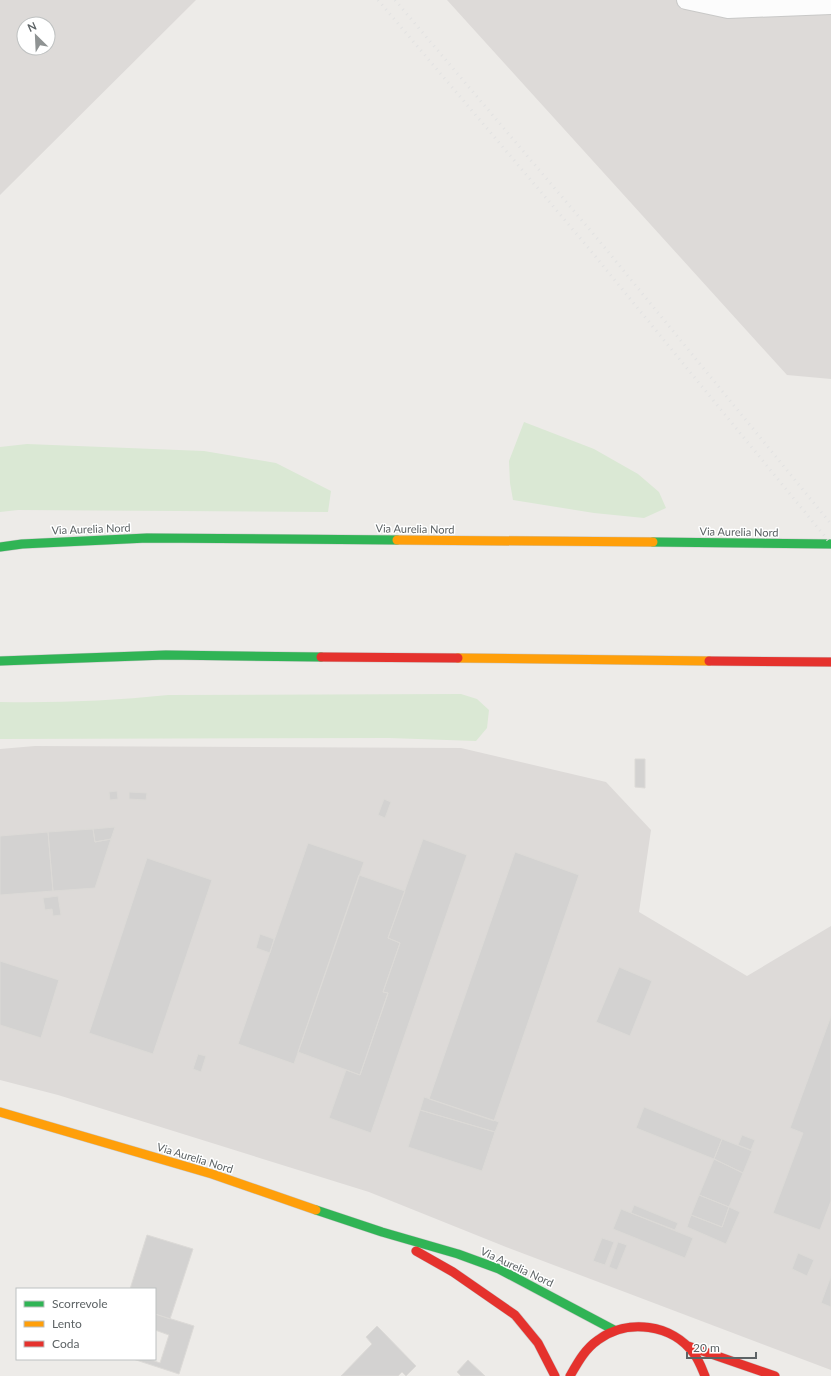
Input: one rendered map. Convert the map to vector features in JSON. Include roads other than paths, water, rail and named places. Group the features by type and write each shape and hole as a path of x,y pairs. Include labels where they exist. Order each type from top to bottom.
{"main road":[{"name":"Via Aurelia Nord","path":"0,547 22,544 147,538 831,544"},
{"path":"0,661 166,655 831,662"},
{"name":"Via Aurelia Nord","path":"0,1112 212,1174 382,1232 458,1254 499,1269 614,1330"},
{"name":"Via Aurelia Nord","path":"382,1232 453,1272 515,1315 538,1343 555,1376"},
{"path":"570,1376 580,1356 595,1340 614,1330 634,1326 653,1327 672,1334 688,1346 775,1376"},
{"path":"688,1346 701,1365 705,1376"}],"street":[{"path":"686,0 728,9 831,5"}],"railway":[{"path":"378,0 586,245 831,544"},
{"path":"395,0 596,237 831,524"}]}
